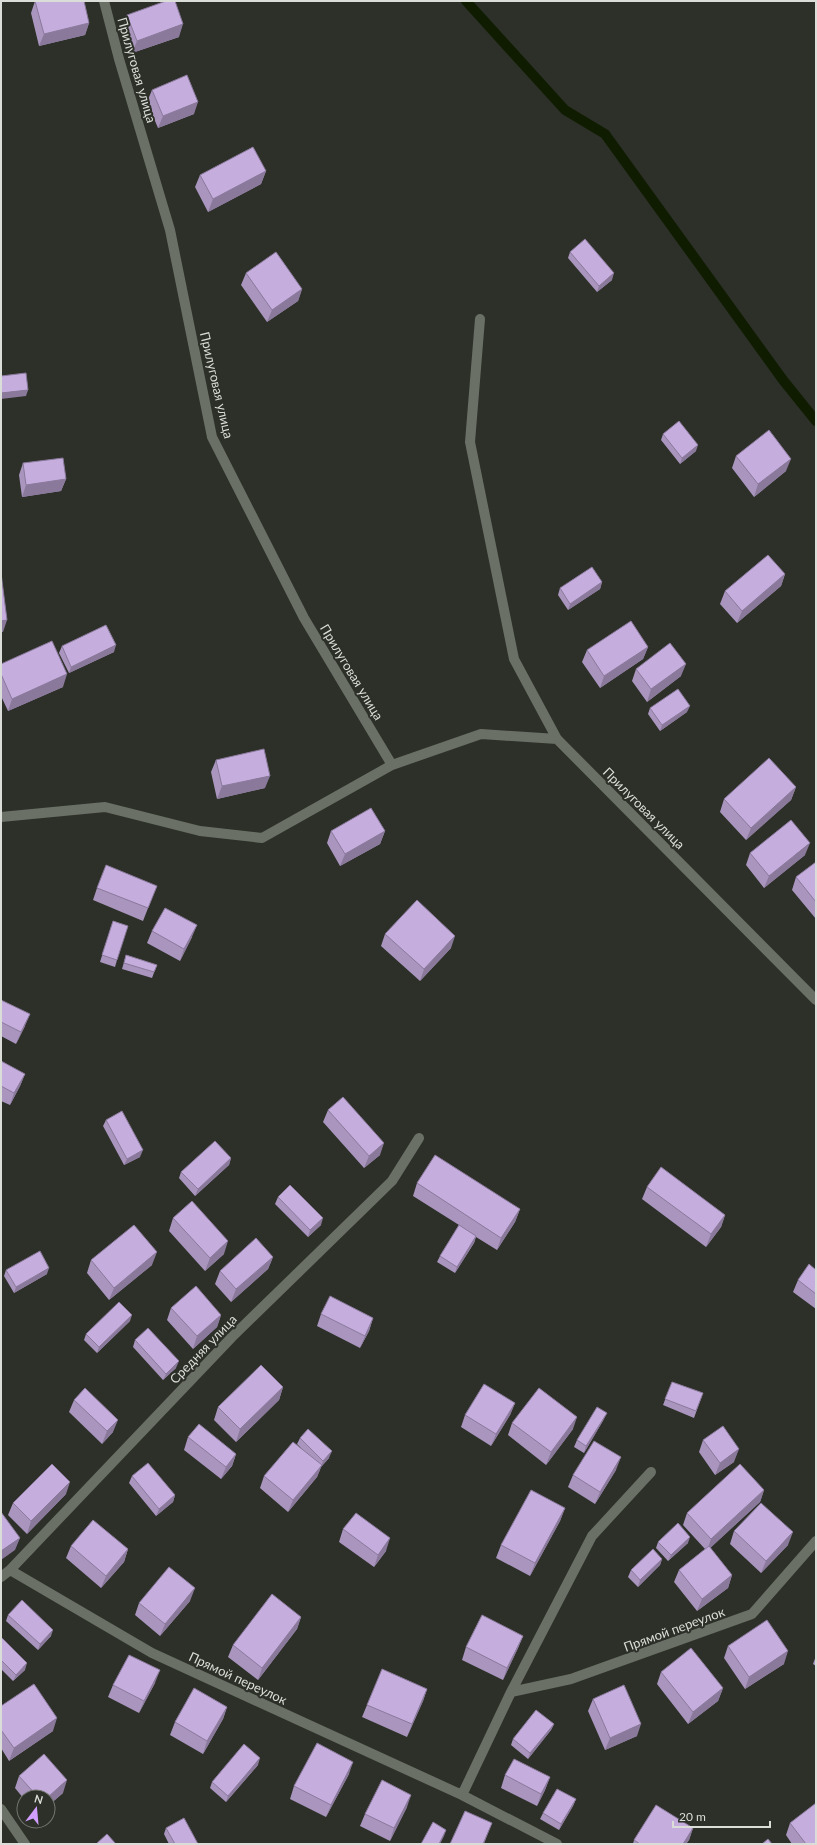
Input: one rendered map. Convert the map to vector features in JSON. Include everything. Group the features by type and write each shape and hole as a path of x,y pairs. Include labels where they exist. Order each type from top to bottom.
{"street":[{"name":"Прилуговая улица","path":"104,1 118,59 170,230 212,437 304,618 392,764"},
{"name":"Прилуговая улица","path":"480,319 470,442 514,659 557,739 816,1000"},
{"path":"1,817 105,807 200,831 262,838 392,764 481,734 557,739"},
{"name":"Средняя улица","path":"1,1577 10,1570 232,1337 392,1181 419,1138"},
{"path":"462,1795 511,1692 592,1536 651,1472"},
{"name":"Прямой переулок","path":"511,1692 571,1679 752,1614 816,1541"},
{"name":"Прямой переулок","path":"10,1570 152,1653 462,1795 557,1844"},
{"path":"1,1809 25,1844"}],"building":[{"path":"35,1 84,1 89,23 44,34"},
{"path":"166,1 175,1 183,24 137,41 127,15"},
{"path":"187,75 198,102 163,116 152,90"},
{"path":"253,147 266,171 213,199 200,175"},
{"path":"585,239 614,273 599,286 570,252"},
{"path":"276,252 302,289 272,310 246,273"},
{"path":"26,373 28,390 1,393 1,376"},
{"path":"679,421 698,445 682,458 663,434"},
{"path":"769,430 791,459 758,484 736,456"},
{"path":"63,458 66,479 26,485 23,463"},
{"path":"768,555 785,574 742,611 725,591"},
{"path":"592,567 602,582 570,604 560,588"},
{"path":"1,573 7,620 1,621"},
{"path":"631,621 648,647 604,676 587,650"},
{"path":"106,625 116,645 71,667 62,646"},
{"path":"52,641 67,674 12,699 1,674 1,664"},
{"path":"670,643 686,664 651,689 636,669"},
{"path":"678,689 690,706 662,725 650,708"},
{"path":"264,749 270,776 222,786 216,760"},
{"path":"769,758 796,787 751,828 724,799"},
{"path":"371,808 385,831 345,854 331,831"},
{"path":"791,820 810,843 769,876 750,853"},
{"path":"816,862 816,902 796,877"},
{"path":"106,865 157,886 148,908 97,888"},
{"path":"417,900 455,936 424,969 385,934"},
{"path":"165,908 197,925 184,949 152,931"},
{"path":"113,921 128,926 117,960 102,955"},
{"path":"126,955 157,965 154,972 124,963"},
{"path":"1,1000 30,1014 21,1032 1,1022"},
{"path":"1,1061 25,1074 14,1093 1,1086"},
{"path":"343,1097 384,1143 369,1156 328,1110"},
{"path":"122,1111 143,1150 127,1159 106,1120"},
{"path":"215,1141 231,1158 198,1189 181,1172"},
{"path":"435,1155 520,1209 501,1238 417,1183"},
{"path":"661,1167 725,1215 711,1234 647,1187"},
{"path":"290,1185 323,1218 310,1230 278,1197"},
{"path":"192,1201 228,1241 210,1258 173,1218"},
{"path":"134,1225 157,1252 114,1288 91,1260"},
{"path":"459,1225 476,1236 457,1267 440,1256"},
{"path":"256,1238 273,1257 236,1289 220,1271"},
{"path":"40,1251 49,1268 16,1287 6,1270"},
{"path":"809,1264 816,1270 816,1294 798,1280"},
{"path":"196,1286 221,1315 197,1336 171,1308"},
{"path":"330,1296 373,1318 365,1336 321,1314"},
{"path":"119,1302 132,1315 99,1347 86,1334"},
{"path":"148,1328 179,1361 166,1374 135,1340"},
{"path":"261,1365 283,1387 240,1429 218,1407"},
{"path":"672,1382 703,1393 696,1411 665,1399"},
{"path":"484,1384 515,1403 496,1434 465,1415"},
{"path":"85,1388 118,1420 107,1431 74,1400"},
{"path":"539,1388 577,1417 551,1452 512,1423"},
{"path":"597,1407 607,1413 586,1446 577,1440"},
{"path":"199,1424 236,1454 226,1467 188,1437"},
{"path":"723,1426 739,1449 720,1463 703,1440"},
{"path":"308,1429 332,1451 323,1461 300,1438"},
{"path":"594,1441 621,1457 600,1492 573,1475"},
{"path":"293,1442 322,1465 293,1500 264,1476"},
{"path":"148,1463 175,1495 159,1509 132,1476"},
{"path":"52,1464 70,1482 31,1521 13,1503"},
{"path":"740,1464 764,1490 711,1539 687,1513"},
{"path":"531,1490 565,1508 535,1563 501,1545"},
{"path":"761,1503 793,1532 766,1561 734,1531"},
{"path":"1,1512 20,1538 1,1551"},
{"path":"356,1513 390,1538 378,1555 343,1529"},
{"path":"93,1520 128,1549 106,1576 71,1546"},
{"path":"678,1523 690,1537 671,1555 658,1542"},
{"path":"709,1546 732,1575 702,1599 679,1570"},
{"path":"653,1549 662,1559 640,1580 631,1570"},
{"path":"169,1567 195,1588 165,1624 139,1603"},
{"path":"272,1594 301,1617 262,1668 233,1645"},
{"path":"22,1600 53,1630 40,1644 8,1615"},
{"path":"482,1615 523,1636 507,1668 466,1647"},
{"path":"767,1620 788,1651 749,1677 728,1646"},
{"path":"1,1637 27,1663 16,1675 1,1660"},
{"path":"691,1648 723,1688 693,1712 661,1672"},
{"path":"129,1655 160,1670 144,1701 113,1685"},
{"path":"382,1669 427,1689 412,1724 367,1705"},
{"path":"34,1684 57,1718 14,1748 1,1730 1,1706"},
{"path":"624,1685 641,1724 610,1738 593,1699"},
{"path":"194,1688 227,1707 207,1741 175,1722"},
{"path":"536,1710 554,1724 530,1753 513,1739"},
{"path":"317,1743 353,1762 331,1805 294,1786"},
{"path":"244,1744 260,1758 228,1796 212,1782"},
{"path":"44,1754 67,1780 56,1790 31,1789 19,1776"},
{"path":"514,1759 550,1777 541,1794 505,1775"},
{"path":"382,1780 411,1795 394,1828 365,1814"},
{"path":"557,1789 576,1799 561,1824 543,1813"},
{"path":"816,1803 816,1844 806,1844 790,1823"},
{"path":"656,1805 693,1828 683,1844 640,1844 634,1840"},
{"path":"465,1811 492,1823 483,1844 450,1844"},
{"path":"184,1818 198,1844 175,1844 166,1828"},
{"path":"433,1822 446,1830 439,1844 421,1844"},
{"path":"107,1834 116,1844 96,1844"},
{"path":"768,1839 772,1844 762,1844"}],"waterway":[{"path":"466,1 565,110 605,134 783,380 816,421"}]}
